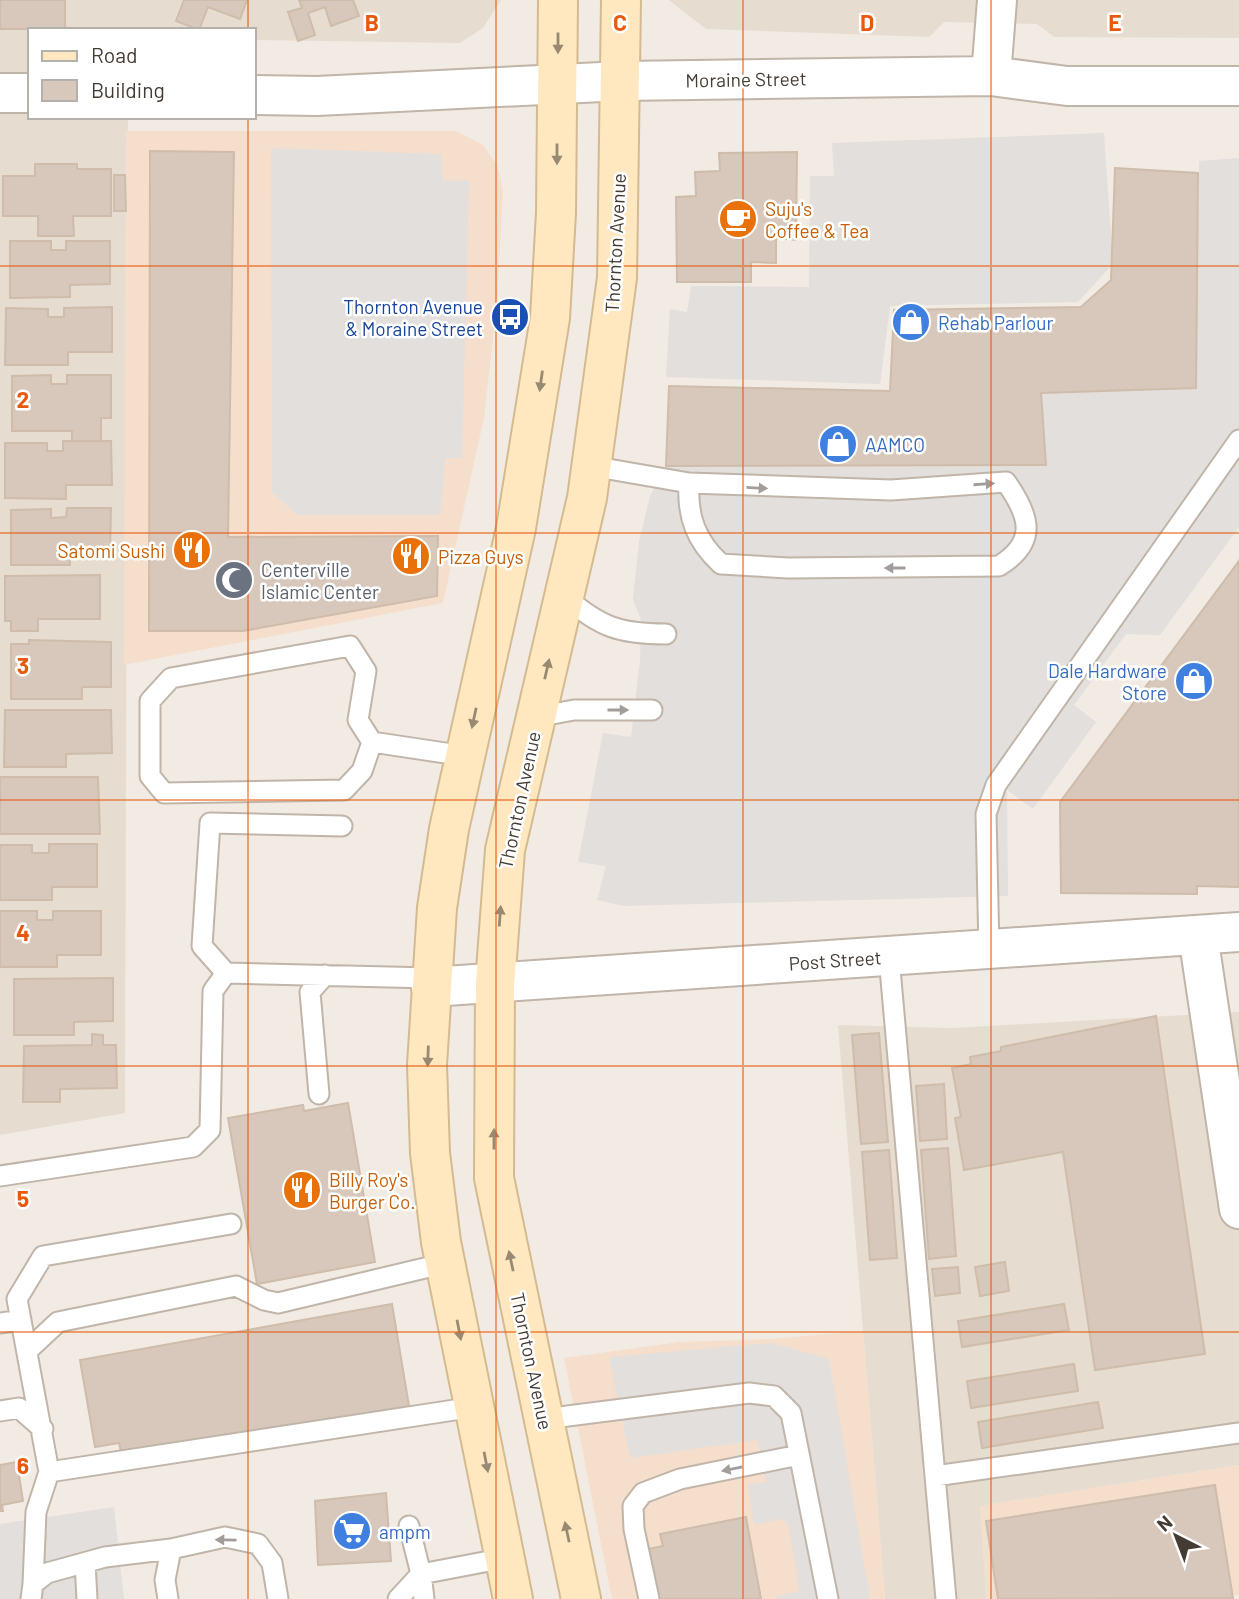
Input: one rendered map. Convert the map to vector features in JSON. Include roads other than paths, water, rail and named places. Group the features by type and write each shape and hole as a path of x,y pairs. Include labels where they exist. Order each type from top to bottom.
{"street":[{"path":"513,1599 446,1263 430,1153 428,1065 437,908 449,829 516,528 550,318 556,213 558,0"},
{"name":"Thornton Avenue","path":"581,1599 494,1178 495,984 505,850 591,466 617,278 622,81 621,0"},
{"path":"991,76 996,0"},
{"name":"Moraine Street","path":"256,95 317,96 622,81 991,76 1067,86 1239,86"},
{"path":"0,93 28,93"},
{"name":"Post Street","path":"431,982 495,984 1239,932"},
{"path":"1198,935 1239,1209"}],"lane":[{"path":"989,950 986,814 996,785 1239,440"},
{"path":"591,466 689,483 891,490 1006,482 1022,504 1025,519 1024,547 999,566 840,568 721,564 695,532 688,507 689,483"},
{"path":"564,596 590,618 610,629 637,634 666,634"},
{"path":"372,742 362,771 344,790 164,793 150,776 150,701 171,678 350,646 366,671 358,720 372,742 465,756"},
{"path":"536,718 574,710 652,710"},
{"path":"342,826 210,823 202,946 226,973 325,975 431,982"},
{"path":"888,957 946,1599"},
{"path":"0,1176 193,1147 210,1130 213,991 226,973"},
{"path":"320,1094 310,992 325,975"},
{"path":"32,1592 36,1512 49,1472 17,1299 43,1256 230,1224"},
{"path":"27,1352 58,1322 236,1286 264,1300 278,1303 446,1263"},
{"path":"0,1323 21,1320"},
{"path":"544,1419 749,1394 774,1396 791,1413 828,1599"},
{"path":"49,1472 474,1407"},
{"path":"0,1411 19,1408 43,1429"},
{"path":"935,1476 1239,1433"},
{"path":"649,1599 634,1529 633,1506 643,1493 680,1479 799,1455"},
{"path":"409,1526 424,1599"},
{"path":"32,1592 47,1573 105,1557 171,1549 225,1537 258,1544 272,1563 278,1599"},
{"path":"168,1599 165,1580 171,1549"},
{"path":"398,1599 421,1574 505,1558"},
{"path":"85,1563 87,1599"}],"place":[{"name":"Suju's Coffee & Tea","path":"738,219"},
{"name":"Thornton Avenue & Moraine Street","path":"510,317"},
{"name":"Rehab Parlour","path":"911,322"},
{"name":"AAMCO","path":"838,444"},
{"name":"Satomi Sushi","path":"192,550"},
{"name":"Pizza Guys","path":"411,556"},
{"name":"Centerville Islamic Center","path":"234,580"},
{"name":"Dale Hardware Store","path":"1194,681"},
{"name":"Billy Roy's Burger Co.","path":"302,1190"},
{"name":"ampm","path":"352,1531"}]}
